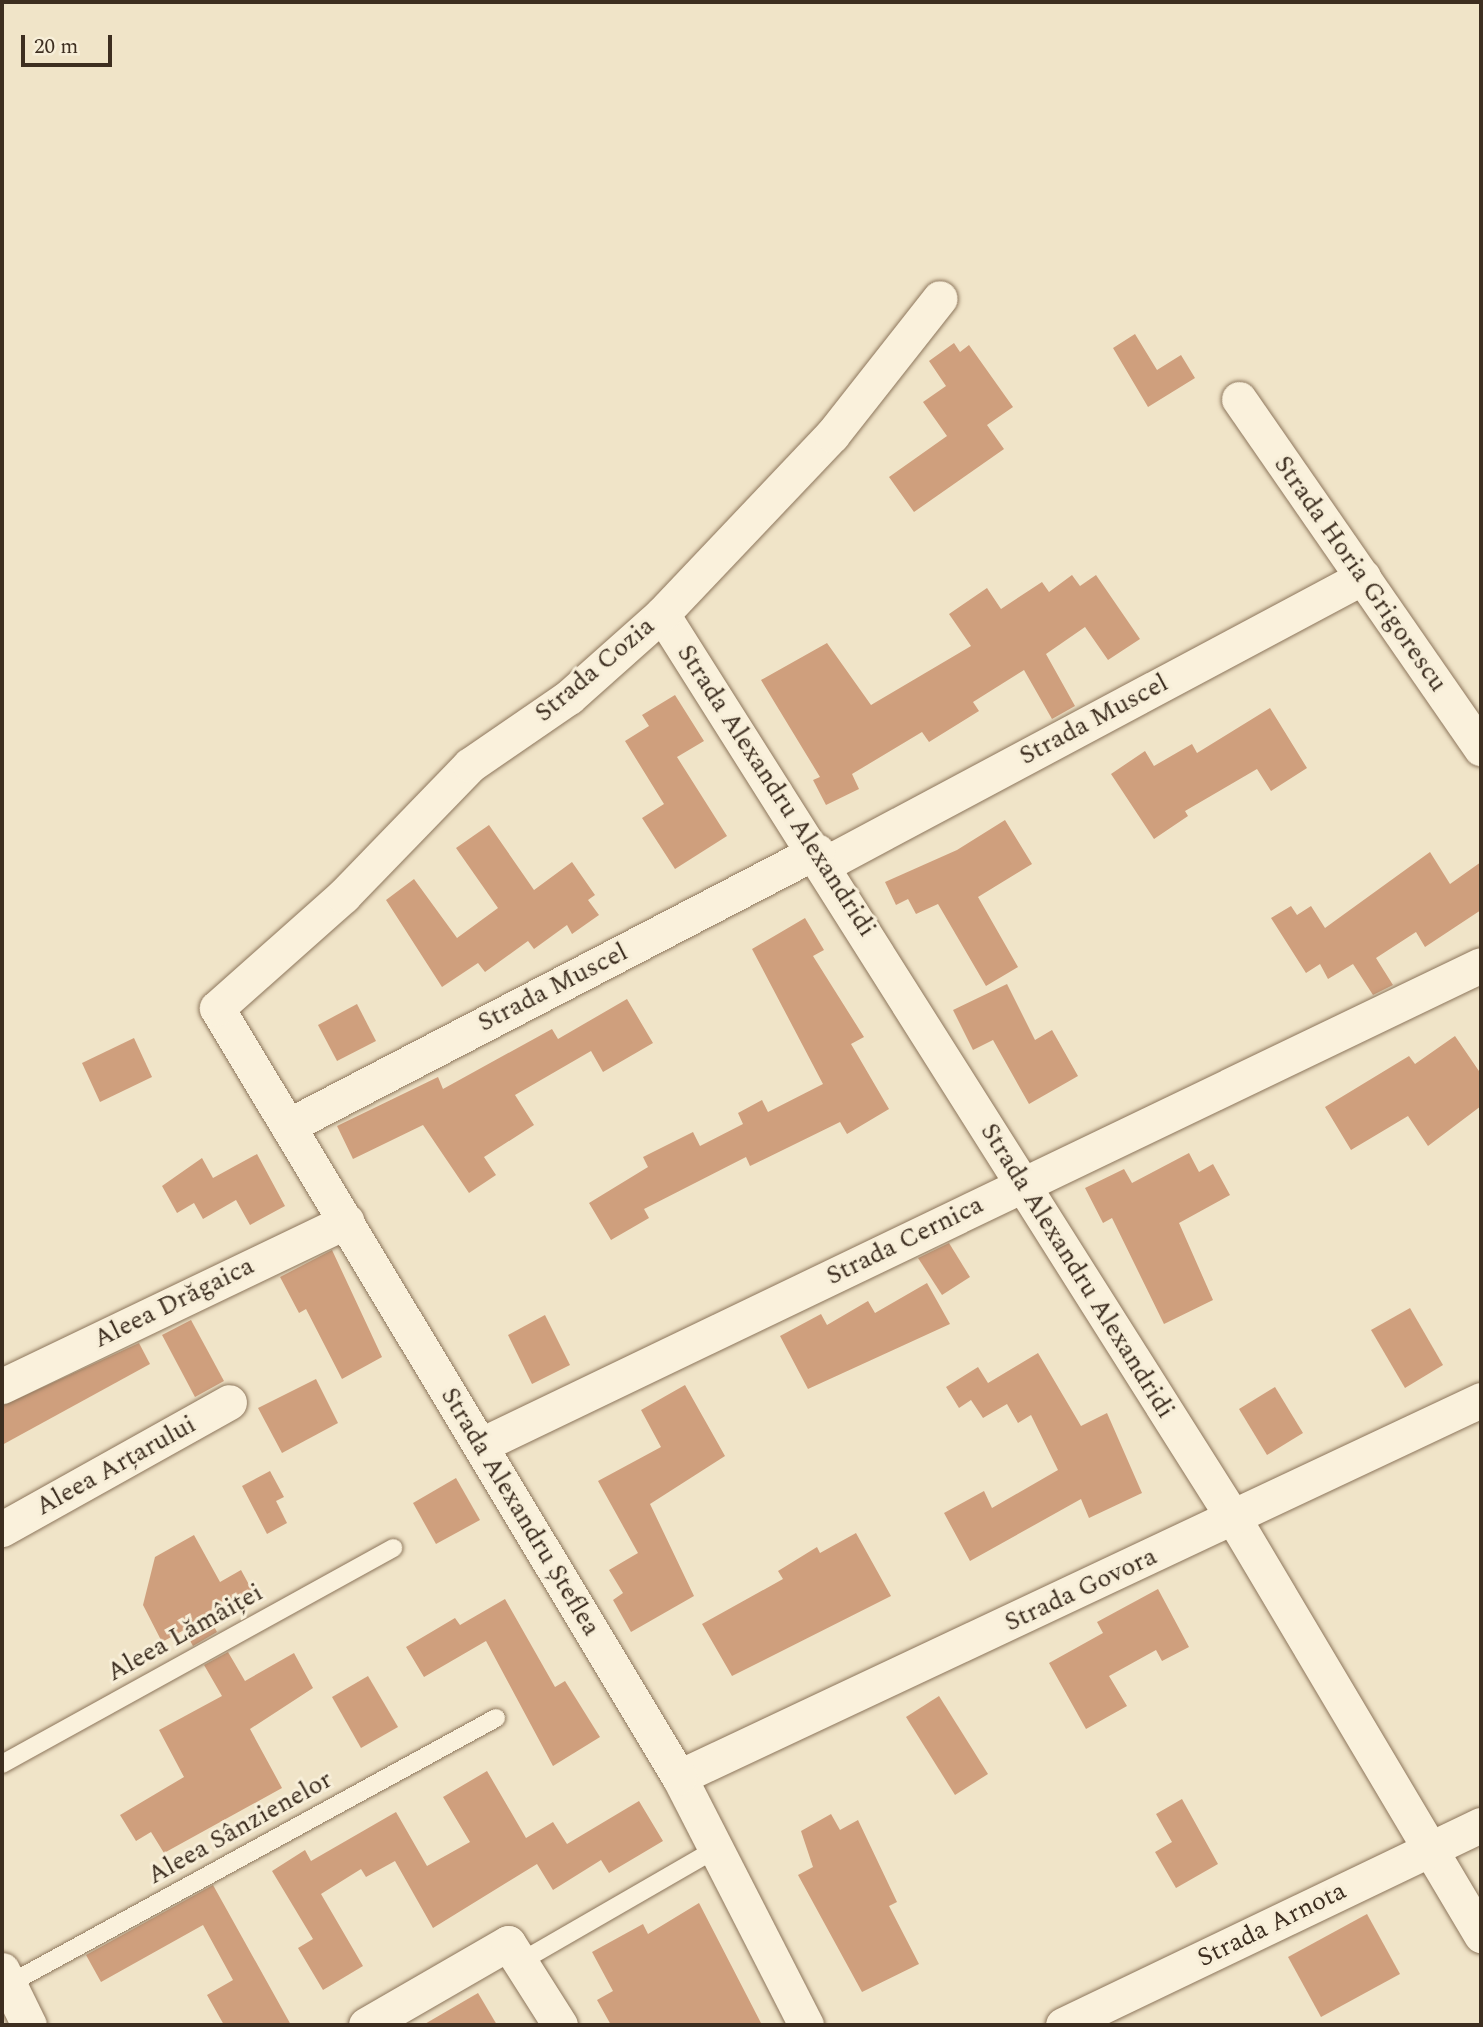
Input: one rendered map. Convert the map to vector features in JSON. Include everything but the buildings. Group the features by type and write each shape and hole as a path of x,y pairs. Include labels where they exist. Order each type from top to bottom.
{"street":[{"name":"Strada Cozia","path":"217,1008 343,896 470,765 569,698 662,614 832,435 940,298"},
{"name":"Strada Horia Grigorescu","path":"1239,399 1481,748"},
{"name":"Strada Muscel","path":"288,1126 821,857 1363,577"},
{"name":"Strada Alexandru Alexandridi","path":"662,614 821,857 1022,1185 1234,1519 1481,1935"},
{"name":"Strada Cernica","path":"481,1445 1481,965"},
{"name":"Strada Alexandru Șteflea","path":"217,1008 679,1777 806,2025"},
{"name":"Aleea Drăgaica","path":"2,1386 346,1221"},
{"name":"Strada Govora","path":"679,1777 1234,1519 1481,1400"},
{"name":"Aleea Arțarului","path":"2,1529 229,1402"},
{"name":"Strada Arnota","path":"1063,2025 1481,1825"},
{"path":"366,2025 514,1953 560,2025"},
{"path":"5,1977 29,2025"}],"lane":[{"name":"Aleea Lămâiței","path":"2,1764 393,1548"},
{"name":"Aleea Sânzienelor","path":"5,1977 496,1718"},
{"path":"514,1953 716,1849"}]}
